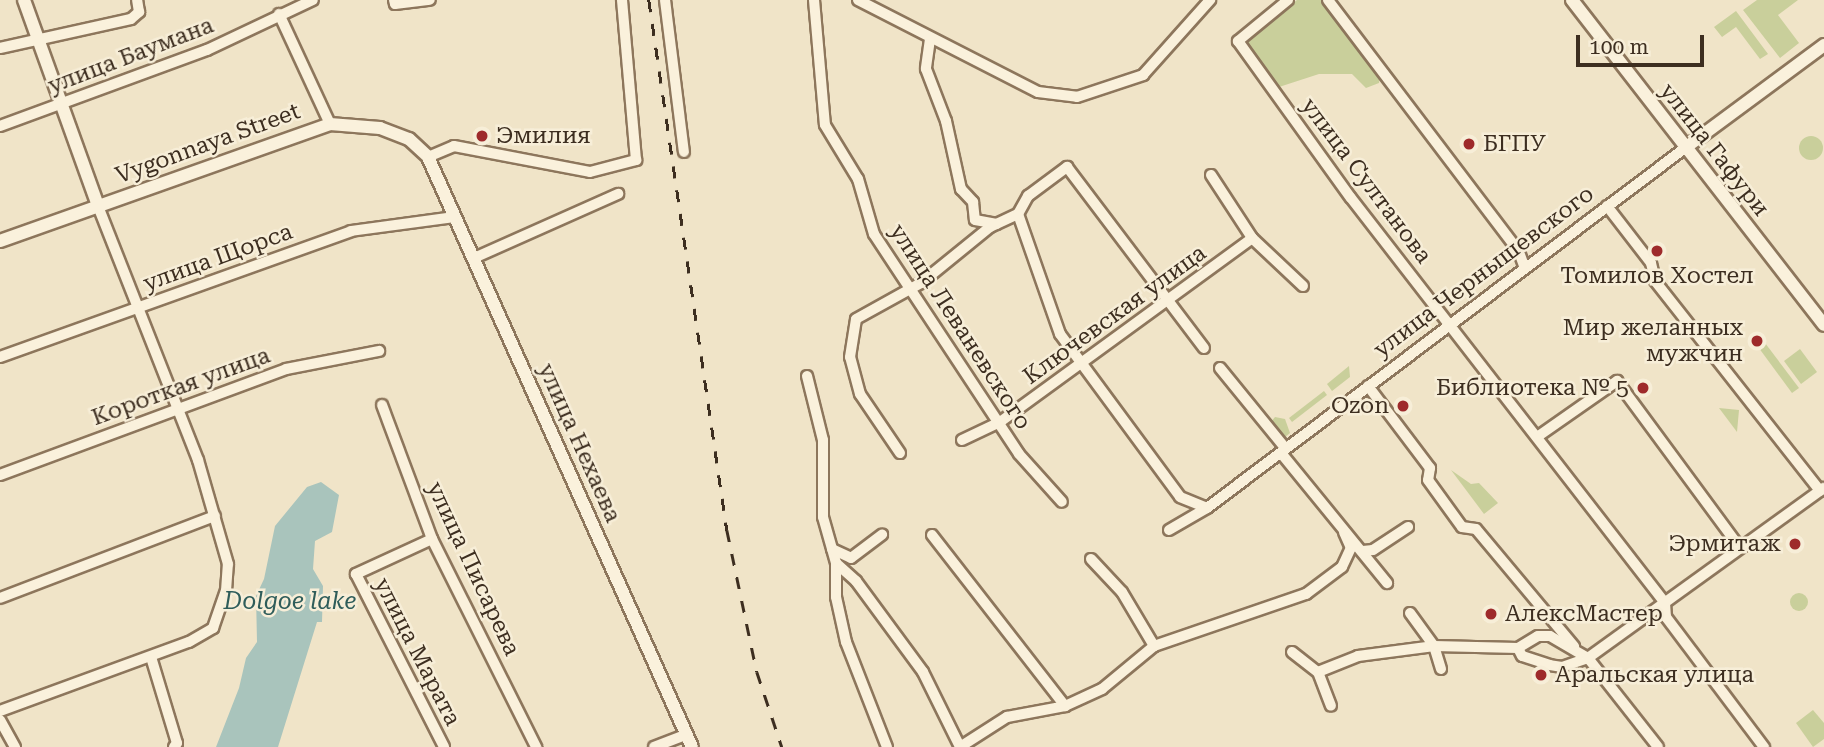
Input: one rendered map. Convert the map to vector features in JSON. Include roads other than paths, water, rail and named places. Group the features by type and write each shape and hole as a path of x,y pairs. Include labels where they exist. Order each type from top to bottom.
{"street":[{"path":"0,711 151,657 213,628 222,613 228,564 215,516 140,306 98,206 24,0"},
{"name":"улица Баумана","path":"0,126 207,50 313,0"},
{"path":"394,0 395,4 430,0"},
{"path":"428,156 454,146 590,172 636,160 622,0"},
{"path":"666,0 684,152"},
{"name":"улица Леваневского","path":"814,0 825,125 858,179 874,234 1029,468 1062,502"},
{"path":"858,0 1038,92 1077,97 1143,75 1210,0"},
{"name":"улица Султанова","path":"1288,0 1238,41 1351,198 1450,322 1665,603 1666,617 1764,747"},
{"path":"1328,0 1519,252 1524,266"},
{"name":"улица Гафури","path":"1573,0 1824,324"},
{"path":"0,48 131,19 138,3"},
{"path":"279,14 330,124"},
{"path":"930,39 926,69 946,121 961,189 972,202 975,220 997,224"},
{"name":"улица Чернышевского","path":"1169,530 1207,508 1524,266 1824,46"},
{"name":"Vygonnaya Street","path":"0,240 330,124 398,133 428,156"},
{"name":"улица Нехаева","path":"428,156 689,741"},
{"path":"900,453 860,394 850,356 856,319 908,288 997,224 1018,214 1028,196 1067,167 1204,348"},
{"path":"1211,175 1252,238 1303,286"},
{"path":"474,258 618,194"},
{"path":"1518,648 1522,656 1562,667 1588,658 1822,489 1655,281 1651,263 1607,206"},
{"path":"1018,214 1060,334 1180,497 1207,508"},
{"name":"улица Щорса","path":"0,357 351,231 455,217"},
{"name":"Ключевская улица","path":"962,440 1000,422 1252,238"},
{"name":"Короткая улица","path":"0,475 286,369 379,351"},
{"path":"1220,368 1344,532 1363,551 1387,583"},
{"path":"807,376 823,440 823,517 836,563 836,597 846,642 887,747"},
{"path":"1537,437 1615,380 1740,548"},
{"path":"1368,386 1430,468 1428,480 1462,527 1476,529 1576,649"},
{"name":"улица Писарева","path":"382,405 432,539 536,747"},
{"path":"0,598 215,516"},
{"path":"1363,551 1373,550 1408,527"},
{"path":"836,563 856,581 923,672 960,747 1007,717 1065,706 1102,689 1154,646 1306,594 1342,567 1351,548 1344,532"},
{"path":"832,549 851,558 882,535"},
{"path":"932,536 1065,706"},
{"name":"улица Марата","path":"432,539 356,573 444,747"},
{"path":"1091,559 1122,592 1154,646"},
{"path":"1410,613 1434,646 1441,669"},
{"path":"1318,672 1358,656 1434,646 1518,648 1538,636 1550,636 1588,658 1658,747"},
{"path":"1292,652 1318,672 1331,706"},
{"path":"151,657 177,743 174,747"},
{"path":"0,720 15,747"},
{"path":"654,747 689,741"}],"water":[{"name":"Dolgoe lake","path":"321,482 339,495 332,532 315,541 313,569 323,586 322,622 317,622 278,747 216,747 239,688 246,658 257,642 256,596 264,579 275,526 307,487"}],"railway":[{"path":"649,0 727,530 757,672 782,747"}],"place":[{"name":"Эмилия","path":"482,136"},
{"name":"БГПУ","path":"1469,144"},
{"name":"Томилов Хостел","path":"1657,251"},
{"name":"Мир желанных мужчин","path":"1757,341"},
{"name":"Библиотека № 5","path":"1643,388"},
{"name":"Ozon","path":"1403,406"},
{"name":"Эрмитаж","path":"1795,544"},
{"name":"АлексМастер","path":"1491,614"},
{"name":"Аральская улица","path":"1541,675"}]}
